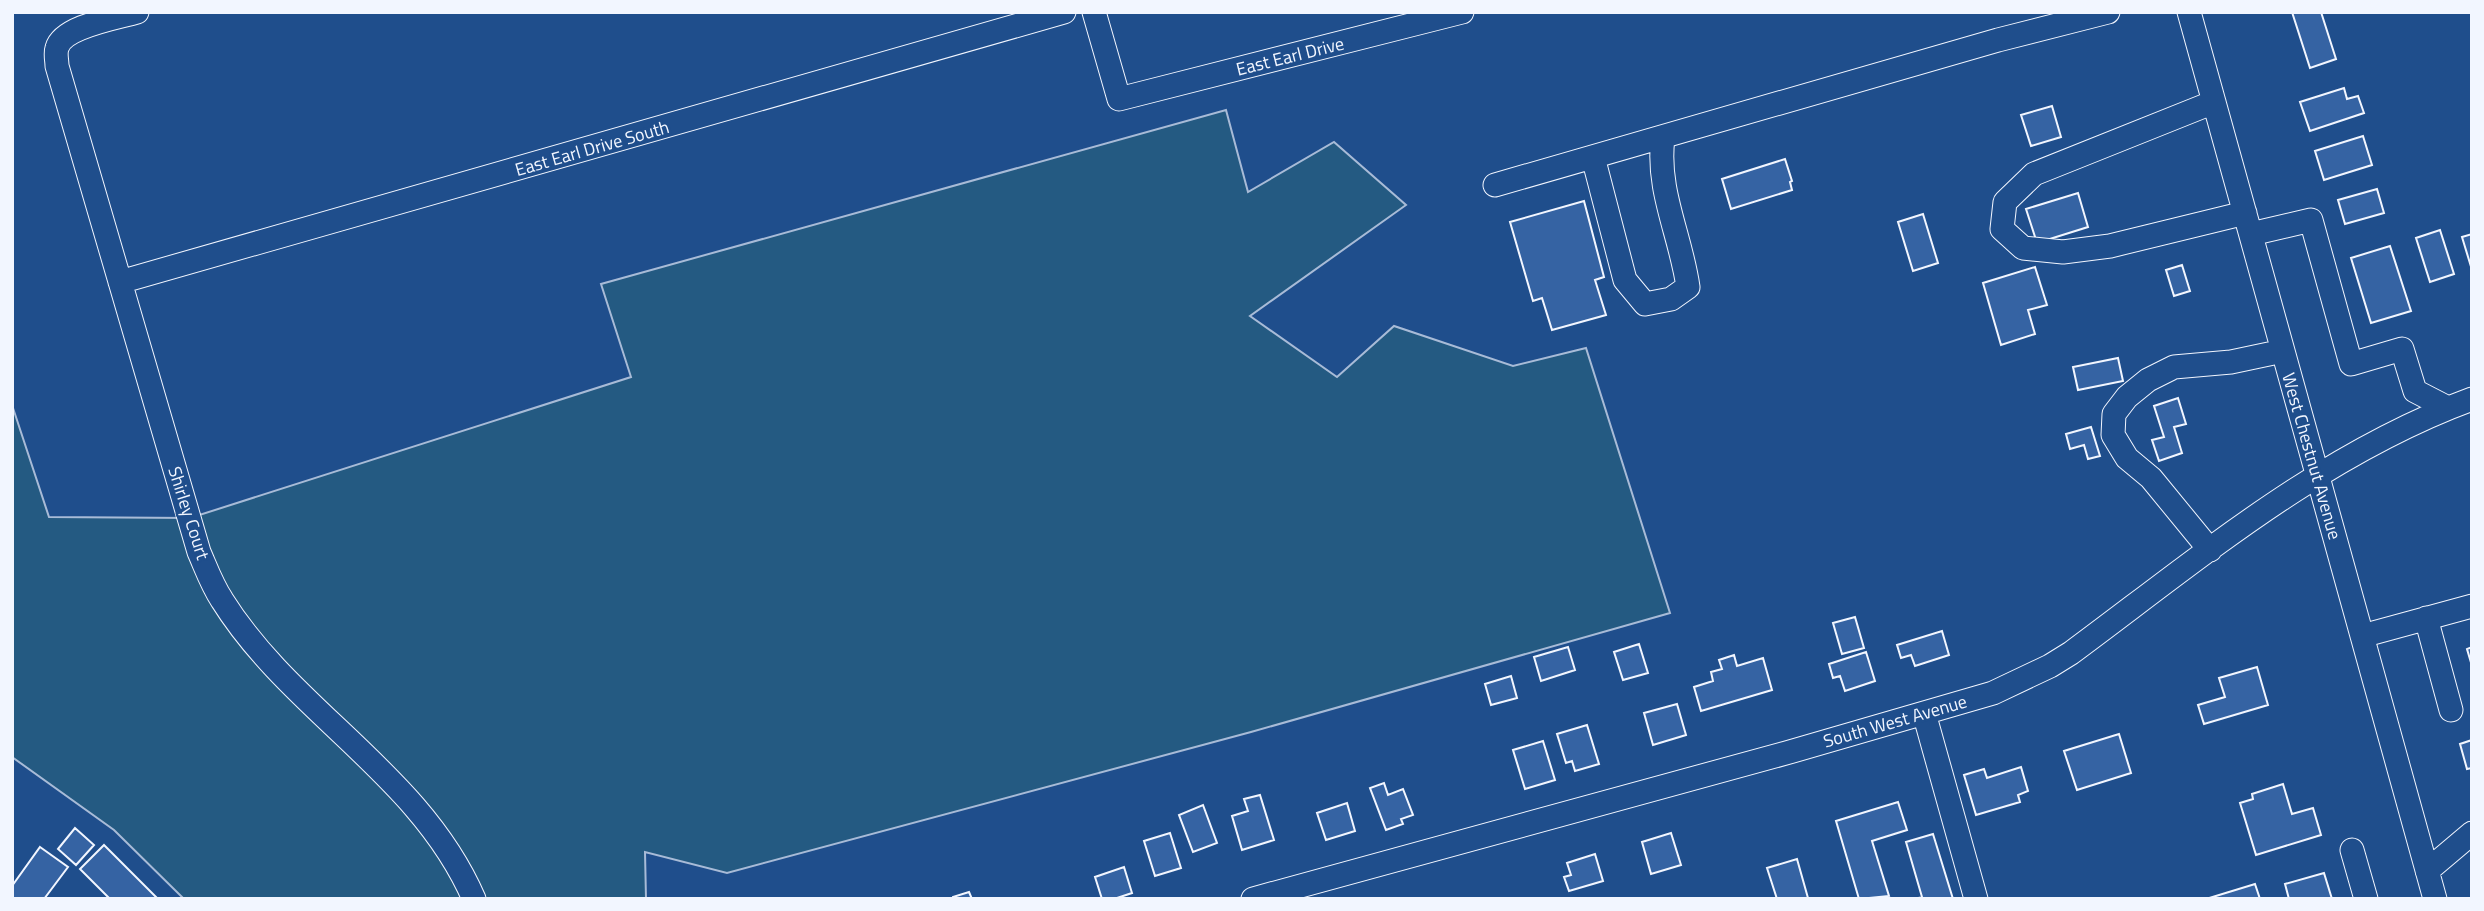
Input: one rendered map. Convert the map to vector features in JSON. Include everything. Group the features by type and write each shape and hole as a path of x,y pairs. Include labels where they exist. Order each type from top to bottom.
{"street":[{"name":"Shirley Court","path":"137,12 67,34 57,45 57,66 199,552 221,599 255,646 411,800 454,858 474,899"},
{"name":"East Earl Drive South","path":"120,282 1064,12"},
{"name":"East Earl Drive","path":"1094,12 1119,99 1462,12"},
{"path":"1495,185 2108,12"},
{"name":"West Chestnut Avenue","path":"2189,12 2435,899"},
{"path":"2214,102 2034,174 2005,202 2003,229 2023,248 2063,253 2248,223 2311,220 2351,364 2402,349 2415,391 2448,408"},
{"path":"1593,157 1625,280 1645,304 1671,299 1688,287 1667,206 1660,159 1663,138"},
{"path":"2210,550 2151,478 2127,458 2113,435 2114,414 2127,397 2148,380 2174,367 2231,362 2283,351"},
{"name":"South West Avenue","path":"1253,899 1786,753 1993,693 2071,653 2317,475 2385,436 2472,399"},
{"path":"2362,636 2472,606"},
{"path":"2426,618 2451,710"},
{"path":"1924,713 1976,899"},
{"path":"2427,871 2472,833"},
{"path":"2352,850 2366,899"}],"shaded area":[{"path":"1226,110 1248,192 1334,142 1406,205 1250,316 1337,377 1394,326 1513,366 1586,348 1670,613 1251,732 727,873 645,852 646,899 184,899 114,830 12,757 12,405 49,517 190,518 631,377 601,284"}],"building":[{"path":"2292,12 2321,12 2336,59 2310,68"},
{"path":"2344,88 2347,99 2358,96 2364,113 2310,131 2300,102"},
{"path":"2052,106 2061,137 2031,146 2021,115"},
{"path":"2363,136 2372,165 2324,180 2315,151"},
{"path":"1785,159 1792,190 1731,209 1722,179"},
{"path":"2377,189 2384,213 2345,224 2338,200"},
{"path":"2078,193 2088,227 2037,243 2026,209"},
{"path":"1584,201 1604,277 1595,280 1606,315 1552,330 1542,298 1533,301 1510,222"},
{"path":"1923,214 1938,263 1913,271 1898,222"},
{"path":"2440,230 2454,274 2430,282 2416,238"},
{"path":"2472,234 2472,270 2462,237"},
{"path":"2390,246 2411,311 2371,323 2351,258"},
{"path":"2182,265 2190,291 2174,296 2166,270"},
{"path":"2035,267 2047,305 2028,310 2035,334 2001,345 1983,283"},
{"path":"2118,358 2123,381 2078,390 2073,367"},
{"path":"2178,398 2186,424 2174,427 2182,453 2159,461 2152,440 2164,437 2154,406"},
{"path":"2091,427 2100,456 2088,459 2084,445 2070,449 2066,434"},
{"path":"1855,617 1864,648 1842,654 1833,623"},
{"path":"1942,631 1949,655 1915,666 1911,655 1901,658 1897,645"},
{"path":"1639,644 1648,673 1623,680 1614,652"},
{"path":"1568,647 1575,670 1541,681 1534,657"},
{"path":"2472,647 2472,666 2467,649"},
{"path":"1866,652 1875,681 1845,691 1840,676 1833,678 1829,664"},
{"path":"1734,655 1737,666 1763,658 1772,690 1701,711 1694,687 1713,681 1711,672 1722,669 1719,660"},
{"path":"2257,667 2268,705 2204,724 2198,705 2225,697 2219,678"},
{"path":"1511,676 1517,698 1491,705 1485,684"},
{"path":"1677,704 1686,735 1653,745 1644,713"},
{"path":"1587,725 1599,764 1575,771 1572,761 1566,763 1557,734"},
{"path":"2119,734 2131,773 2077,790 2064,751"},
{"path":"2472,740 2472,768 2467,769 2460,744"},
{"path":"1543,741 1555,780 1525,789 1513,750"},
{"path":"2021,767 2028,791 2018,795 2020,802 1976,815 1964,775 1984,769 1987,778"},
{"path":"1384,783 1388,795 1403,789 1413,815 1401,819 1403,824 1386,830 1370,788"},
{"path":"2283,784 2292,814 2313,808 2321,835 2256,855 2240,803 2253,799 2252,794"},
{"path":"1260,795 1274,840 1242,850 1232,816 1248,811 1244,799"},
{"path":"1898,802 1907,830 1872,841 1889,896 1859,899 1836,821"},
{"path":"1347,803 1355,831 1326,840 1317,813"},
{"path":"1203,805 1217,843 1193,852 1179,815"},
{"path":"75,828 94,845 76,865 58,849"},
{"path":"1170,833 1181,868 1155,876 1144,841"},
{"path":"1671,833 1681,865 1651,874 1642,842"},
{"path":"1933,834 1953,899 1915,899 1922,897 1906,842"},
{"path":"104,845 158,899 110,899 80,869"},
{"path":"40,847 68,867 44,899 12,899 12,886"},
{"path":"1595,854 1603,881 1569,891 1564,877 1571,875 1567,863"},
{"path":"1797,859 1808,898 1777,899 1767,868"},
{"path":"1124,867 1132,893 1114,899 1102,899 1095,877"},
{"path":"2324,873 2332,899 2289,899 2285,884"},
{"path":"2255,884 2260,899 2206,899"},
{"path":"969,892 972,899 953,899 953,897"}]}
